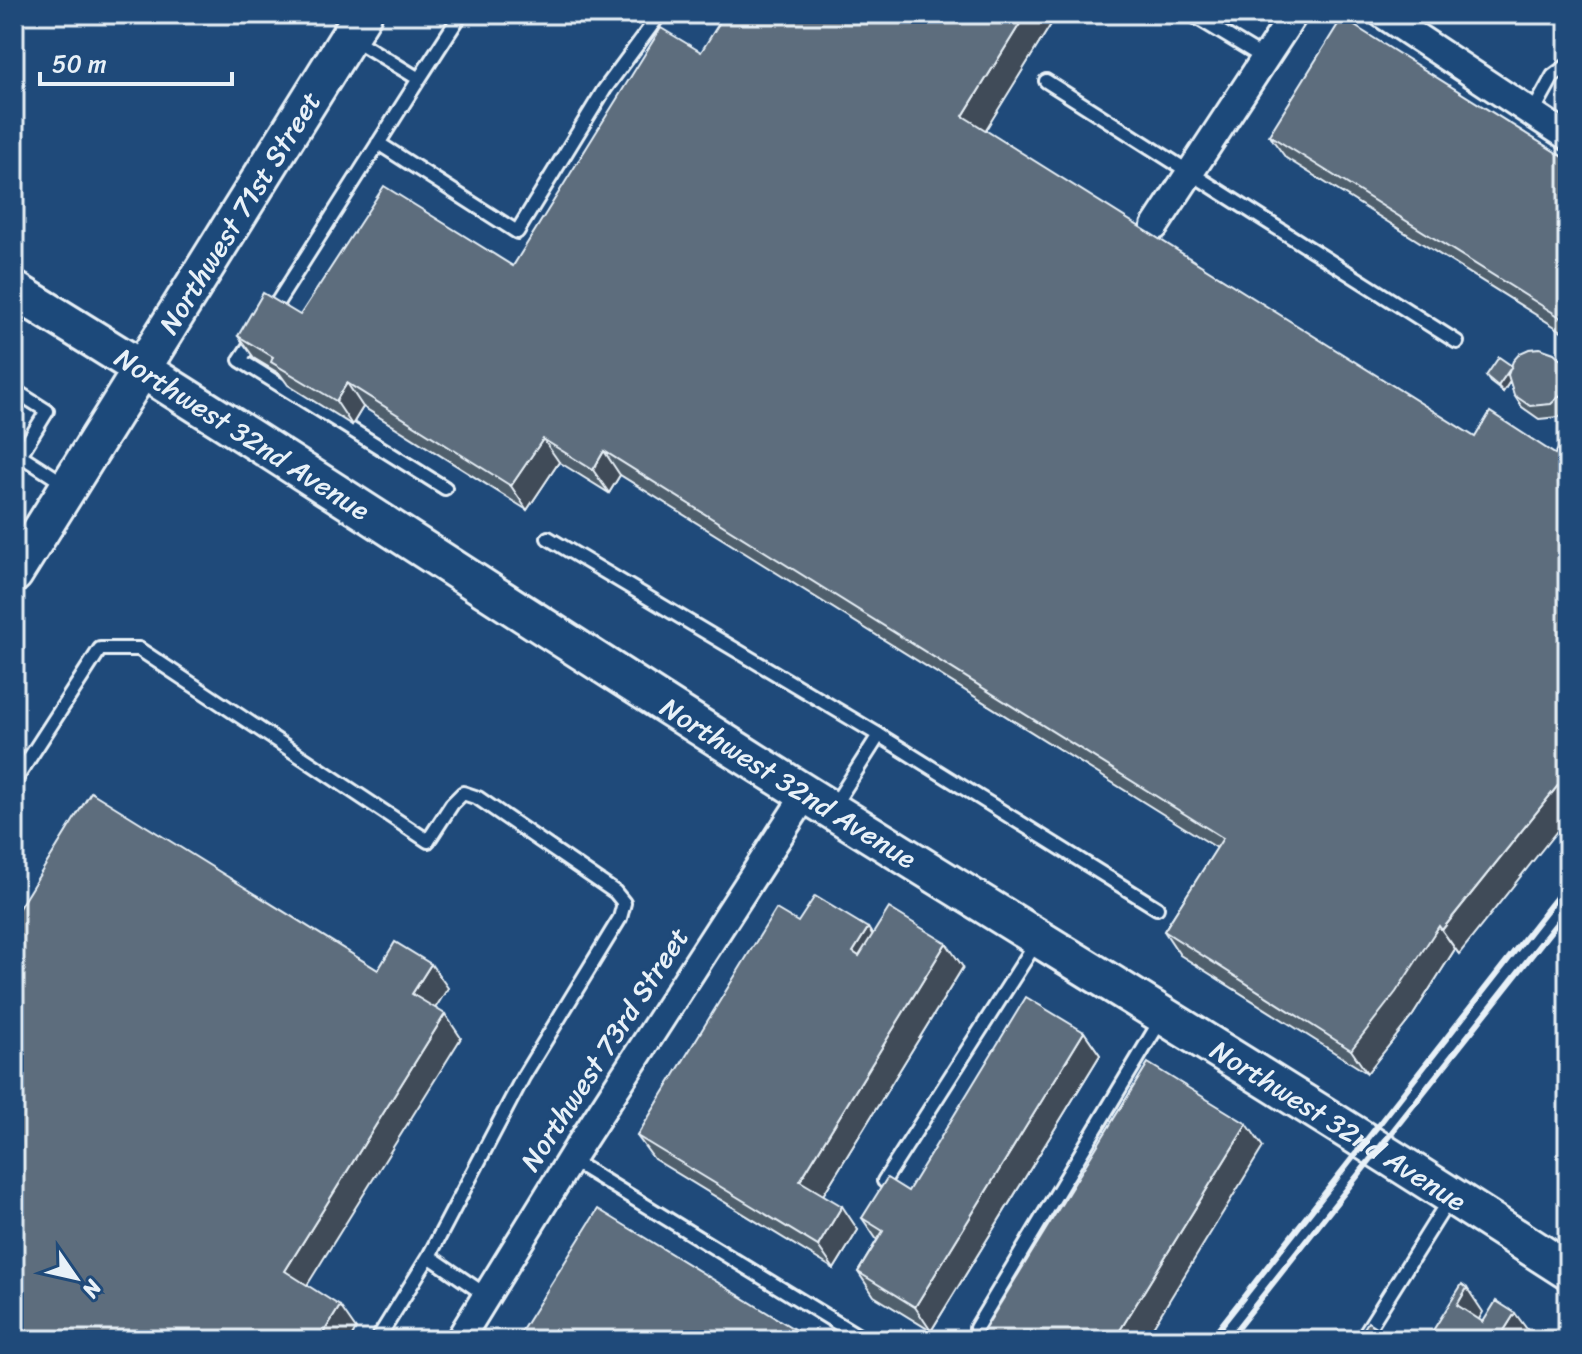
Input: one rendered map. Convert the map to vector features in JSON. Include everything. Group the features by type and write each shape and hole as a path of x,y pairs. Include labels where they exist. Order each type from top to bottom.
{"main road":[{"name":"Northwest 71st Street","path":"14,574 356,25"},
{"name":"Northwest 32nd Avenue","path":"14,290 142,368 819,802 1568,1271"}],"street":[{"path":"1155,226 1294,14"},
{"path":"1382,14 1568,137"},
{"name":"Northwest 73rd Street","path":"459,1340 571,1160 819,802"}],"lane":[{"path":"445,488 240,360 461,14"},
{"path":"378,143 517,232 604,90 660,14"},
{"path":"1191,14 1264,58"},
{"path":"356,25 419,79"},
{"path":"1532,114 1553,76 1568,65"},
{"path":"1046,81 1457,342"},
{"path":"14,390 47,411 20,455 69,486"},
{"path":"548,538 879,735 1157,908"},
{"path":"14,782 100,649 139,649 428,841 463,793 478,798 615,892 624,903 620,918 523,1077 429,1256 377,1340"},
{"path":"819,802 879,735"},
{"path":"884,1181 1039,938"},
{"path":"976,1328 1164,1016"},
{"path":"571,1160 865,1340"},
{"path":"1361,1340 1451,1195"},
{"path":"429,1256 487,1296"}],"building":[{"path":"725,14 1026,14 963,116 1475,437 1490,412 1555,454 1568,433 1568,773 1442,930 1439,926 1396,992 1351,1050 1164,931 1223,838 604,451 593,470 543,439 511,486 347,383 336,401 271,362 273,357 238,336 263,293 300,315 384,186 513,266 661,28 701,52"},
{"path":"1342,18 1568,160 1568,322 1269,135"},
{"path":"1540,348 1562,360 1567,380 1562,394 1551,404 1530,406 1514,395 1508,375 1520,353"},
{"path":"1499,357 1512,366 1498,386 1486,376"},
{"path":"91,792 378,970 395,942 431,964 412,994 445,1014 285,1271 340,1306 319,1340 14,1340 14,916"},
{"path":"815,896 868,928 853,952 859,956 889,908 946,943 800,1181 842,1206 818,1246 637,1136 776,909 798,922"},
{"path":"1026,997 1084,1032 915,1307 858,1272 883,1231 862,1218 887,1178 908,1191"},
{"path":"1148,1063 1247,1124 1114,1340 978,1340"},
{"path":"598,1209 812,1340 516,1340"},
{"path":"1462,1284 1467,1288 1457,1305 1483,1322 1496,1301 1515,1313 1498,1340 1427,1340"},
{"path":"1368,1322 1397,1340 1357,1340"}],"railway":[{"path":"1210,1340 1568,883"},
{"path":"1228,1340 1568,909"}]}
